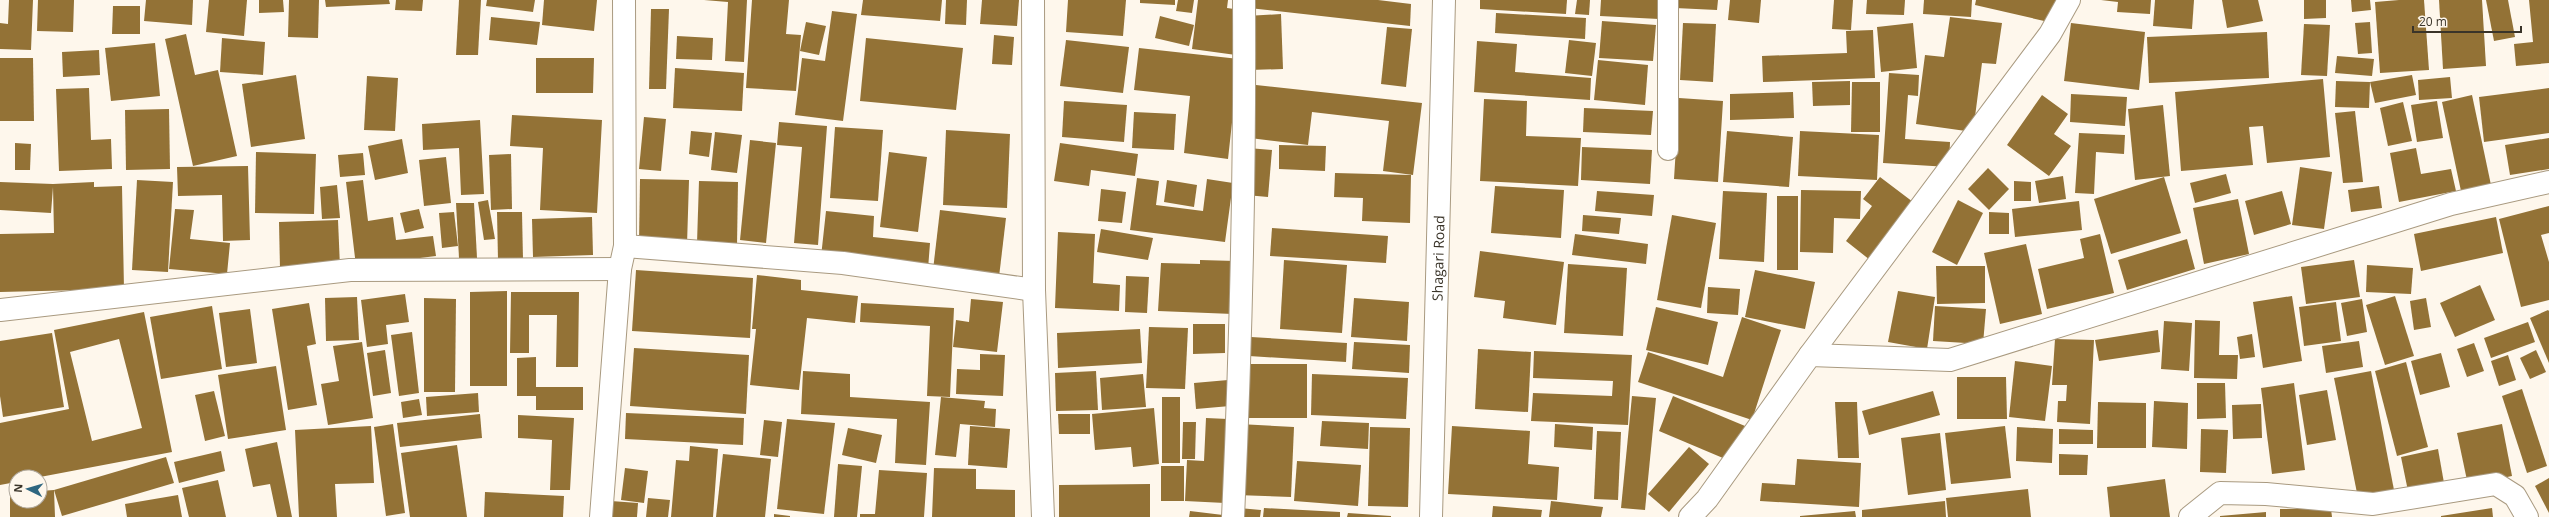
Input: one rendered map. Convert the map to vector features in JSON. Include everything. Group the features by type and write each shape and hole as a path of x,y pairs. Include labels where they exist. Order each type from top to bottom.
{"street":[{"path":"601,517 620,269 625,246 624,0"},
{"path":"1033,0 1034,290 1043,517"},
{"path":"1233,517 1239,394 1245,144 1244,0"},
{"name":"Shagari Road","path":"1431,517 1444,0"},
{"path":"1690,517 1707,499 1810,355 2050,34 2069,0"},
{"path":"1810,355 1950,360 2451,204 2549,182"},
{"path":"625,246 843,264 1034,290"},
{"path":"0,310 350,270 620,269"},
{"path":"2190,517 2220,493 2266,494 2373,504 2496,484 2515,496 2527,517"}],"lane":[{"path":"1668,0 1668,150"}],"building":[{"path":"9,0 33,0 31,50 0,49 0,23 8,24"},
{"path":"38,0 74,0 73,32 37,31"},
{"path":"146,0 193,0 192,25 144,21"},
{"path":"209,0 247,0 244,36 206,32"},
{"path":"259,0 283,0 284,12 259,13"},
{"path":"289,0 319,0 318,38 288,37"},
{"path":"325,0 389,0 390,4 326,7"},
{"path":"396,0 423,0 422,11 395,10"},
{"path":"459,0 481,0 478,55 456,55"},
{"path":"487,0 535,0 533,12 486,6"},
{"path":"544,0 597,0 594,31 542,25"},
{"path":"704,0 747,0 744,62 725,61 728,2"},
{"path":"752,0 789,0 786,34 801,35 796,91 746,88"},
{"path":"863,0 942,0 940,21 861,15"},
{"path":"946,0 967,0 966,25 945,24"},
{"path":"982,0 1019,0 1017,26 980,24"},
{"path":"1068,0 1126,0 1123,36 1066,32"},
{"path":"1140,0 1175,0 1175,5 1140,3"},
{"path":"1178,0 1194,0 1192,13 1176,11"},
{"path":"1198,0 1228,0 1227,8 1241,10 1236,55 1192,49"},
{"path":"1250,0 1378,0 1411,4 1410,26 1249,8"},
{"path":"1480,0 1567,0 1566,14 1480,9"},
{"path":"1577,0 1590,0 1589,15 1575,14"},
{"path":"1601,0 1660,0 1659,19 1600,16"},
{"path":"1675,0 1718,0 1717,10 1675,8"},
{"path":"1730,0 1761,0 1759,23 1728,20"},
{"path":"1834,0 1853,0 1851,30 1832,29"},
{"path":"1867,0 1905,0 1904,15 1866,14"},
{"path":"1924,0 1972,0 1971,17 1923,14"},
{"path":"1976,0 2058,0 2053,23 1975,5"},
{"path":"2101,0 2151,0 2150,14 2117,12 2118,2"},
{"path":"2155,0 2194,0 2192,29 2153,26"},
{"path":"2222,0 2258,0 2263,21 2227,28"},
{"path":"2304,0 2326,0 2326,18 2304,19"},
{"path":"2351,0 2370,0 2371,10 2352,12"},
{"path":"2424,0 2429,70 2380,73 2375,2"},
{"path":"2439,0 2482,0 2486,66 2443,69"},
{"path":"2486,0 2508,0 2515,37 2494,41"},
{"path":"2529,0 2549,0 2549,63 2516,66 2514,44 2533,42"},
{"path":"113,6 140,6 140,34 112,34"},
{"path":"651,9 669,9 666,89 649,89"},
{"path":"832,11 857,14 843,121 795,115 802,58 825,61"},
{"path":"1496,13 1586,18 1585,39 1495,33"},
{"path":"1281,14 1283,69 1249,70 1246,16"},
{"path":"1160,16 1194,25 1189,46 1155,38"},
{"path":"491,17 540,22 537,45 489,40"},
{"path":"1950,17 2002,23 1996,64 1982,63 1973,132 1916,124 1925,55 1944,57"},
{"path":"1602,21 1656,25 1653,61 1599,58"},
{"path":"806,22 826,26 819,55 800,51"},
{"path":"2370,22 2372,53 2358,54 2355,23"},
{"path":"1683,23 1716,24 1713,82 1680,80"},
{"path":"1913,23 1917,68 1881,72 1877,27"},
{"path":"2071,23 2145,32 2139,90 2064,81"},
{"path":"2304,24 2330,25 2327,76 2301,75"},
{"path":"1387,27 1412,29 1406,87 1381,84"},
{"path":"1873,30 1875,78 1763,82 1762,56 1847,53 1846,31"},
{"path":"2267,32 2269,78 2149,83 2147,37"},
{"path":"186,34 195,75 218,70 237,156 193,166 165,39"},
{"path":"994,35 1014,37 1012,65 992,64"},
{"path":"677,36 713,38 712,60 676,59"},
{"path":"222,38 265,42 263,75 220,72"},
{"path":"866,38 963,48 956,110 860,101"},
{"path":"1066,40 1129,47 1123,93 1060,86"},
{"path":"1569,40 1596,43 1592,76 1565,73"},
{"path":"1477,41 1517,44 1515,72 1591,78 1590,100 1474,92"},
{"path":"155,43 160,96 111,101 105,48"},
{"path":"1139,48 1239,59 1228,159 1184,153 1190,96 1134,90"},
{"path":"99,50 100,75 63,77 62,52"},
{"path":"2337,56 2374,59 2372,76 2335,73"},
{"path":"0,58 33,58 34,121 0,121"},
{"path":"536,58 594,58 593,93 536,93"},
{"path":"1598,60 1648,65 1645,105 1594,100"},
{"path":"675,68 744,73 742,111 673,108"},
{"path":"1889,73 1919,75 1918,96 1908,95 1905,139 1950,142 1949,167 1883,163"},
{"path":"296,75 305,139 251,147 242,84"},
{"path":"2412,75 2416,95 2375,103 2370,82"},
{"path":"367,76 398,78 395,131 364,130"},
{"path":"2450,77 2452,98 2419,100 2418,80"},
{"path":"2323,79 2330,157 2267,163 2263,126 2249,127 2253,165 2181,171 2175,92"},
{"path":"1850,81 1850,105 1813,106 1812,82"},
{"path":"2336,81 2370,82 2369,108 2335,107"},
{"path":"1852,82 1880,82 1880,132 1851,132"},
{"path":"1256,85 1422,103 1413,175 1383,171 1389,121 1312,112 1308,145 1250,138"},
{"path":"89,88 91,140 111,139 112,169 59,171 56,89"},
{"path":"2549,88 2549,133 2484,142 2479,97"},
{"path":"1793,92 1794,118 1730,120 1730,94"},
{"path":"2071,94 2127,97 2125,126 2070,122"},
{"path":"2042,95 2068,114 2054,134 2071,146 2049,176 2007,145"},
{"path":"2472,95 2491,185 2461,191 2442,102"},
{"path":"1679,98 1723,101 1718,182 1674,179"},
{"path":"1484,99 1527,101 1526,136 1581,138 1578,186 1480,181"},
{"path":"1064,101 1127,105 1124,142 1062,137"},
{"path":"2437,101 2443,138 2417,142 2411,105"},
{"path":"2403,102 2412,141 2388,146 2380,108"},
{"path":"2163,105 2170,176 2135,180 2128,109"},
{"path":"1584,108 1653,111 1651,135 1583,132"},
{"path":"169,109 170,169 126,170 125,110"},
{"path":"2355,111 2363,182 2343,183 2335,113"},
{"path":"1134,112 1176,114 1174,150 1132,148"},
{"path":"512,115 602,120 597,213 540,210 543,148 510,146"},
{"path":"644,117 666,119 661,171 639,169"},
{"path":"480,120 484,194 461,195 459,148 423,150 422,124"},
{"path":"779,122 827,126 818,245 794,243 802,147 777,145"},
{"path":"835,127 883,130 878,201 830,198"},
{"path":"946,130 1010,134 1007,208 943,205"},
{"path":"691,131 712,133 709,157 689,154"},
{"path":"1727,131 1793,137 1789,187 1723,182"},
{"path":"1800,131 1879,135 1877,180 1798,176"},
{"path":"715,132 742,135 737,173 711,170"},
{"path":"2079,133 2125,135 2124,154 2096,152 2094,194 2075,193"},
{"path":"2549,138 2549,169 2510,175 2505,145"},
{"path":"402,139 408,173 375,180 368,146"},
{"path":"750,140 776,143 766,243 740,240"},
{"path":"15,143 31,144 30,170 15,170"},
{"path":"1060,143 1138,154 1135,176 1091,170 1089,186 1054,181"},
{"path":"1279,145 1326,146 1325,171 1279,169"},
{"path":"1582,147 1652,150 1650,184 1581,180"},
{"path":"1248,148 1272,150 1268,197 1246,195"},
{"path":"2416,148 2421,174 2451,169 2456,191 2399,202 2390,153"},
{"path":"256,152 316,154 314,214 255,213"},
{"path":"889,152 927,157 918,232 880,227"},
{"path":"363,153 365,175 340,177 338,155"},
{"path":"511,154 512,209 491,210 489,155"},
{"path":"446,157 451,203 424,206 419,160"},
{"path":"248,166 250,240 223,241 222,195 178,196 177,167"},
{"path":"2300,167 2332,172 2324,229 2292,225"},
{"path":"1988,168 2009,189 1989,210 1968,189"},
{"path":"1335,173 1411,175 1410,223 1362,221 1363,198 1334,197"},
{"path":"2226,174 2231,193 2195,203 2190,183"},
{"path":"2063,176 2066,199 2039,203 2035,181"},
{"path":"1880,177 1913,202 1870,260 1846,241 1872,206 1863,199"},
{"path":"2164,177 2181,233 2111,254 2094,199"},
{"path":"1137,178 1159,181 1156,205 1203,211 1207,179 1233,183 1225,242 1130,230"},
{"path":"640,179 689,180 687,244 639,243"},
{"path":"137,180 173,182 168,272 132,270"},
{"path":"363,180 368,221 393,217 396,240 433,236 436,256 356,266 346,182"},
{"path":"1167,180 1197,185 1194,207 1164,202"},
{"path":"699,181 738,182 737,245 697,243"},
{"path":"2014,181 2031,182 2031,201 2014,201"},
{"path":"0,182 53,184 94,182 94,187 122,186 124,289 0,292 0,234 54,233 53,187 51,213 0,210"},
{"path":"337,185 340,218 322,219 320,187"},
{"path":"1495,186 1564,190 1561,238 1491,233"},
{"path":"2379,186 2382,208 2351,212 2348,190"},
{"path":"1101,189 1126,192 1122,223 1098,221"},
{"path":"1801,190 1861,191 1860,219 1834,218 1833,253 1800,252"},
{"path":"1597,191 1654,195 1652,216 1595,211"},
{"path":"1723,191 1767,193 1764,262 1719,259"},
{"path":"2282,191 2291,224 2254,235 2245,201"},
{"path":"1777,196 1798,196 1798,270 1777,270"},
{"path":"2238,199 2249,254 2204,264 2193,208"},
{"path":"488,200 495,239 484,240 478,202"},
{"path":"1958,200 1983,213 1957,265 1932,252"},
{"path":"2079,201 2082,230 2015,237 2012,209"},
{"path":"456,203 474,203 477,258 459,258"},
{"path":"2549,206 2549,233 2541,235 2549,262 2549,300 2521,307 2499,219"},
{"path":"175,209 194,210 190,239 230,243 227,274 169,269"},
{"path":"419,209 424,228 405,233 400,213"},
{"path":"940,210 1006,218 999,277 933,270"},
{"path":"826,211 874,216 873,237 930,243 928,269 821,257"},
{"path":"454,212 458,246 442,248 439,213"},
{"path":"497,212 522,212 523,259 498,260"},
{"path":"1989,212 2009,213 2009,234 1989,234"},
{"path":"1583,215 1621,218 1619,234 1582,231"},
{"path":"1672,215 1716,223 1701,308 1657,300"},
{"path":"592,217 593,255 533,257 532,219"},
{"path":"2496,217 2503,253 2421,271 2414,234"},
{"path":"338,220 340,267 280,269 279,222"},
{"path":"1272,228 1388,236 1386,263 1270,256"},
{"path":"1101,229 1153,238 1148,260 1097,252"},
{"path":"1058,232 1095,234 1093,283 1120,285 1119,311 1055,308"},
{"path":"1575,234 1648,244 1646,264 1572,255"},
{"path":"2100,234 2114,293 2047,309 2038,269 2084,258 2080,239"},
{"path":"2187,239 2195,269 2127,290 2118,260"},
{"path":"2026,244 2042,314 2000,324 1984,253"},
{"path":"1480,251 1564,262 1556,325 1503,318 1505,301 1474,297"},
{"path":"1200,260 1235,261 1233,314 1158,311 1161,263 1200,264"},
{"path":"1284,260 1347,265 1342,333 1280,329"},
{"path":"2354,260 2360,297 2306,304 2301,267"},
{"path":"1568,264 1627,268 1623,336 1564,333"},
{"path":"2367,265 2413,268 2411,294 2366,292"},
{"path":"1936,266 1985,266 1985,303 1937,304"},
{"path":"636,270 753,278 750,338 632,331"},
{"path":"1755,270 1815,282 1805,329 1745,317"},
{"path":"757,275 801,280 801,290 858,296 855,323 807,318 799,390 750,385 756,329 752,329"},
{"path":"1126,276 1149,277 1147,313 1125,312"},
{"path":"2480,285 2495,320 2455,337 2440,303"},
{"path":"1708,287 1740,289 1738,315 1707,313"},
{"path":"507,291 507,386 470,386 470,292"},
{"path":"1898,291 1935,297 1927,349 1888,342"},
{"path":"511,292 579,292 578,367 556,367 557,315 529,315 529,353 510,353"},
{"path":"405,294 409,322 386,325 388,344 367,347 361,300"},
{"path":"2292,296 2302,361 2263,368 2253,302"},
{"path":"2395,296 2414,356 2385,365 2366,305"},
{"path":"357,297 359,340 326,341 325,298"},
{"path":"424,298 456,299 455,392 424,392"},
{"path":"1354,298 1409,302 1407,341 1351,337"},
{"path":"2426,298 2431,327 2414,330 2410,301"},
{"path":"971,299 1003,302 997,352 953,347 956,320 969,322"},
{"path":"2362,299 2367,332 2347,336 2341,303"},
{"path":"2336,302 2341,341 2304,346 2299,307"},
{"path":"309,303 316,344 307,346 317,405 288,410 272,309"},
{"path":"861,303 954,308 950,397 927,396 930,326 860,322"},
{"path":"212,306 222,369 161,379 150,317"},
{"path":"1935,306 1986,309 1983,344 1933,341"},
{"path":"1656,307 1718,322 1708,365 1646,350"},
{"path":"250,309 257,363 226,367 219,313"},
{"path":"2548,310 2549,311 2549,363 2530,318"},
{"path":"144,312 172,452 48,475 48,469 8,469 8,484 0,485 0,423 69,409 54,330","holes":["119,339 142,428 92,441 70,352"]},
{"path":"1742,317 1781,330 1752,420 1638,382 1648,352 1723,377"},
{"path":"2195,320 2220,321 2219,355 2238,355 2237,379 2194,378"},
{"path":"2164,321 2192,323 2189,371 2161,369"},
{"path":"2528,322 2535,342 2491,358 2484,338"},
{"path":"1193,324 1225,324 1225,353 1193,354"},
{"path":"1149,327 1188,328 1185,389 1146,388"},
{"path":"1140,329 1142,363 1058,368 1057,333"},
{"path":"2158,330 2160,352 2099,361 2095,340"},
{"path":"412,332 419,393 399,396 391,335"},
{"path":"52,333 64,407 3,417 0,396 0,341"},
{"path":"2252,334 2255,357 2240,359 2237,337"},
{"path":"1251,337 1347,343 1346,362 1249,356"},
{"path":"2055,339 2094,340 2090,424 2057,422 2058,401 2066,401 2067,385 2052,385"},
{"path":"2359,341 2363,367 2326,373 2322,346"},
{"path":"362,342 373,418 328,425 321,384 339,381 333,346"},
{"path":"1354,342 1410,345 1409,373 1352,369"},
{"path":"2474,343 2484,371 2467,377 2457,349"},
{"path":"634,348 749,355 746,414 630,406"},
{"path":"1478,349 1531,352 1528,412 1475,409"},
{"path":"385,350 391,393 373,396 367,353"},
{"path":"2536,350 2546,372 2530,379 2520,358"},
{"path":"1534,351 1632,355 1628,425 1531,421 1533,393 1612,396 1613,381 1533,378"},
{"path":"2441,353 2450,387 2420,395 2411,361"},
{"path":"980,354 1005,355 1003,396 956,394 957,369 980,370"},
{"path":"2508,355 2516,380 2499,386 2491,361"},
{"path":"536,357 536,387 583,387 583,410 536,410 536,396 517,396 517,358"},
{"path":"2015,361 2052,366 2045,421 2009,417"},
{"path":"2406,362 2428,447 2397,456 2375,371"},
{"path":"1246,364 1307,364 1307,418 1246,418"},
{"path":"276,366 286,430 228,439 218,375"},
{"path":"803,371 850,374 850,397 930,402 926,465 895,463 897,419 801,414"},
{"path":"1096,371 1098,410 1056,411 1055,373"},
{"path":"2371,371 2394,490 2358,498 2334,378"},
{"path":"1143,374 1146,407 1102,410 1100,378"},
{"path":"1312,374 1408,378 1406,419 1311,415"},
{"path":"1957,377 2006,377 2007,419 1957,419"},
{"path":"1228,380 1230,406 1196,409 1194,383"},
{"path":"2197,383 2225,383 2226,418 2197,419"},
{"path":"2294,383 2305,470 2272,474 2261,388"},
{"path":"2522,389 2547,466 2527,473 2502,396"},
{"path":"2327,390 2336,440 2307,445 2299,395"},
{"path":"214,391 225,436 205,441 195,395"},
{"path":"1933,391 1940,415 1869,435 1862,411"},
{"path":"478,393 479,412 427,416 426,397"},
{"path":"1632,396 1656,398 1645,510 1621,508"},
{"path":"1673,396 1745,426 1730,461 1659,431"},
{"path":"941,397 985,401 984,408 996,409 995,427 960,424 956,457 935,455"},
{"path":"1162,397 1180,397 1180,463 1162,463"},
{"path":"419,399 422,415 403,418 401,402"},
{"path":"2154,401 2188,403 2187,449 2152,447"},
{"path":"1835,402 1857,402 1859,458 1838,458"},
{"path":"2098,402 2146,403 2146,448 2097,448"},
{"path":"2261,404 2262,438 2233,439 2232,405"},
{"path":"1154,408 1159,464 1133,467 1131,447 1095,450 1092,414"},
{"path":"626,413 744,418 743,445 625,439"},
{"path":"480,414 482,438 400,447 397,423"},
{"path":"1058,414 1090,414 1090,434 1059,434"},
{"path":"518,415 574,418 570,490 550,490 552,440 518,438"},
{"path":"1206,418 1228,419 1225,503 1185,501 1187,460 1204,461"},
{"path":"787,419 835,423 824,514 777,509"},
{"path":"764,420 782,422 778,457 760,455"},
{"path":"1322,421 1369,423 1368,449 1320,446"},
{"path":"1183,422 1196,422 1195,459 1182,459"},
{"path":"393,424 405,513 386,516 374,427"},
{"path":"1239,424 1294,427 1291,497 1236,495"},
{"path":"1555,424 1593,427 1592,450 1554,447"},
{"path":"2502,424 2512,476 2468,485 2457,433"},
{"path":"371,426 374,483 335,484 337,517 299,517 295,430"},
{"path":"970,426 1010,429 1007,468 968,465"},
{"path":"1452,426 1530,431 1528,464 1559,467 1557,500 1448,494"},
{"path":"2005,426 2011,478 1951,484 1945,433"},
{"path":"1370,427 1410,428 1408,507 1368,506"},
{"path":"2017,427 2053,429 2052,463 2016,461"},
{"path":"848,428 882,435 876,463 842,455"},
{"path":"2059,429 2093,430 2093,444 2059,444"},
{"path":"2201,429 2228,430 2226,473 2200,472"},
{"path":"1597,431 1621,432 1618,500 1594,499"},
{"path":"1940,433 1946,490 1908,495 1901,438"},
{"path":"277,442 292,517 277,517 270,484 253,487 245,449"},
{"path":"457,445 467,517 410,517 401,453"},
{"path":"690,446 718,449 713,517 671,517 676,460 689,461"},
{"path":"1689,447 1709,464 1669,512 1648,494"},
{"path":"2438,449 2444,483 2408,491 2401,457"},
{"path":"221,451 225,471 179,483 174,462"},
{"path":"723,454 771,459 765,517 716,517"},
{"path":"2059,454 2088,455 2087,475 2059,475"},
{"path":"166,457 174,483 62,516 54,490"},
{"path":"1797,459 1861,463 1859,507 1760,501 1762,483 1795,485"},
{"path":"1297,461 1361,465 1358,506 1294,501"},
{"path":"838,464 862,466 857,517 834,517"},
{"path":"1161,466 1184,466 1184,501 1161,501"},
{"path":"625,468 648,471 644,503 621,500"},
{"path":"934,468 976,469 976,489 1015,490 1015,517 932,517"},
{"path":"879,470 927,473 924,517 860,517 860,514 875,514"},
{"path":"2549,478 2549,513 2535,486"},
{"path":"2165,479 2170,517 2110,517 2107,487"},
{"path":"218,480 226,517 189,517 182,488"},
{"path":"1150,484 1150,517 1059,517 1059,485"},
{"path":"2028,489 2031,517 1948,517 1946,498"},
{"path":"48,490 54,490 55,517 10,517 10,509 48,509"},
{"path":"485,492 564,496 563,517 484,517"},
{"path":"178,495 182,517 127,517 125,504"},
{"path":"648,498 670,500 668,517 646,517"},
{"path":"611,501 638,503 637,517 610,517"},
{"path":"1551,501 1603,507 1601,517 1549,517"},
{"path":"1945,501 1946,517 1862,517 1862,510"},
{"path":"1493,506 1542,510 1541,517 1492,517"},
{"path":"1239,508 1261,510 1260,517 1238,517"},
{"path":"1264,508 1340,512 1340,517 1263,517"},
{"path":"2492,508 2493,517 2441,517 2441,516"},
{"path":"2280,509 2331,509 2332,517 2280,517"},
{"path":"1190,511 1223,515 1223,517 1189,517"},
{"path":"1855,511 1856,517 1800,517 1800,516"},
{"path":"2266,512 2266,517 2220,517 2220,516"},
{"path":"1348,513 1391,516 1391,517 1347,517"},
{"path":"774,514 790,516 790,517 774,517"}]}
